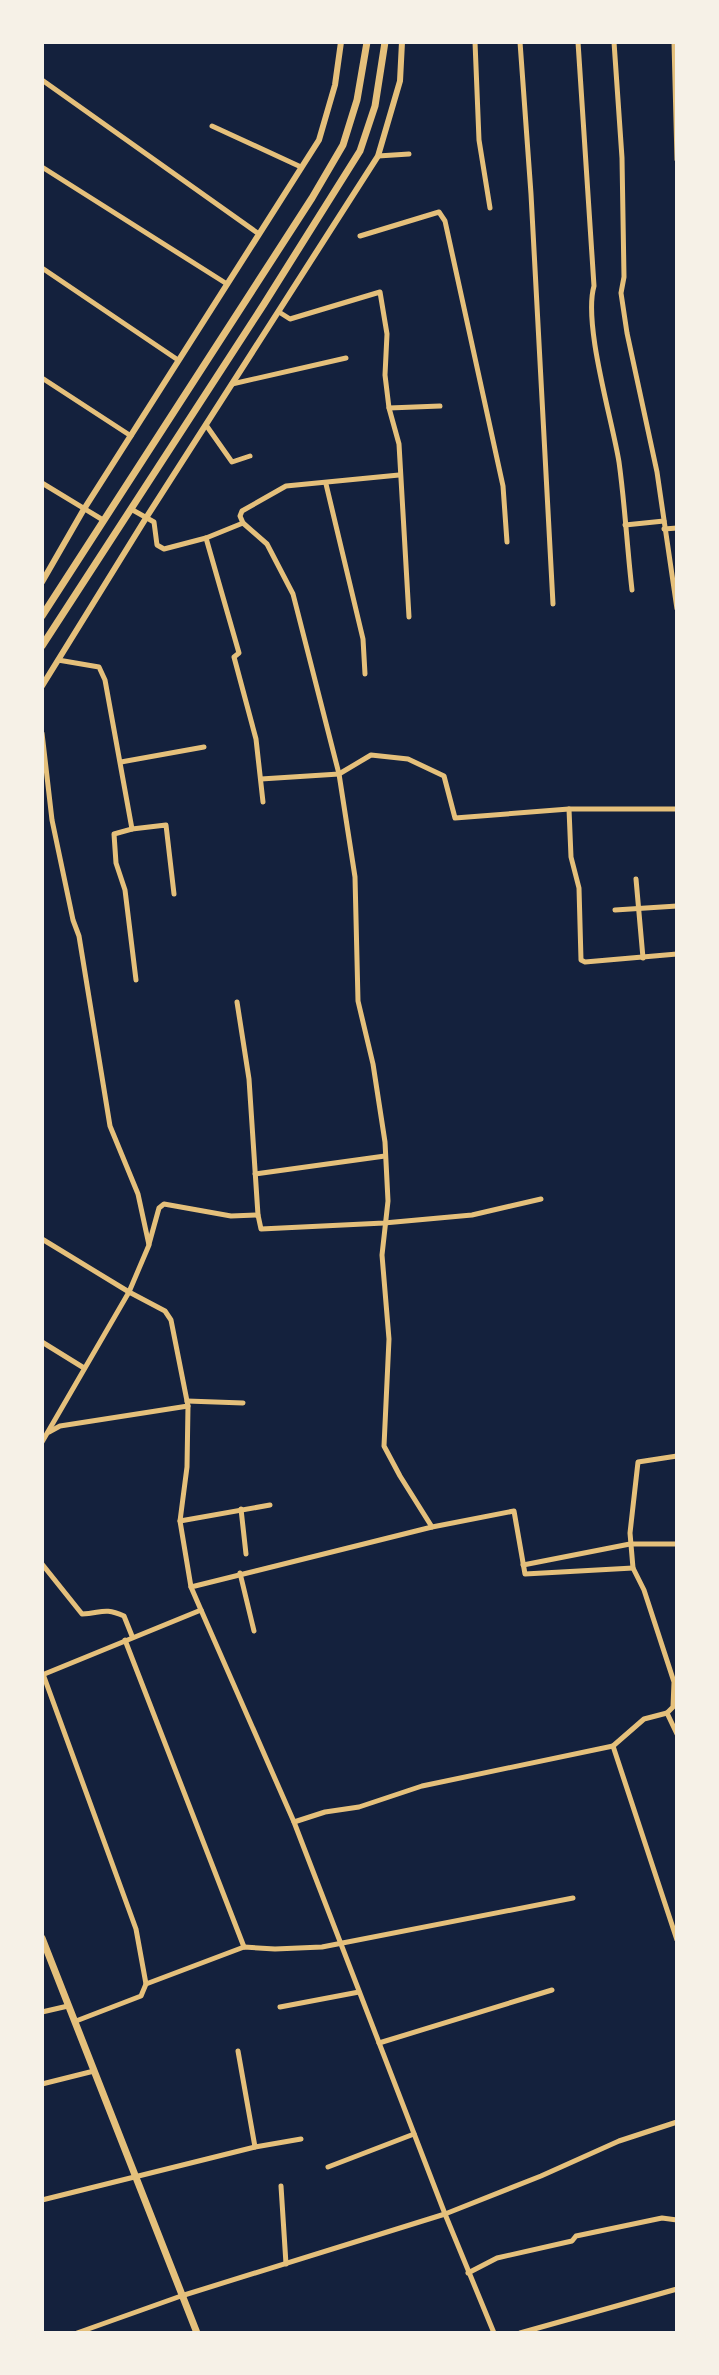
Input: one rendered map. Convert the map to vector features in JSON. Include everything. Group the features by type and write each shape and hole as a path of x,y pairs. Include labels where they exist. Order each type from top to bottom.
{"main road":[{"path":"42,616 312,198 343,145 357,100 367,42"},
{"path":"42,646 360,151 375,106 385,42"},
{"path":"42,1938 197,2333"}],"street":[{"path":"42,582 84,509 319,140 335,85 341,42"},
{"path":"42,686 378,156 400,81 402,42"},
{"path":"475,42 479,140 490,208"},
{"path":"520,42 553,604"},
{"path":"578,42 594,286 591,298 593,320 626,511 632,590"},
{"path":"614,42 622,158 624,277 621,293 657,472 677,609"},
{"path":"674,42 677,160"},
{"path":"42,80 259,234"},
{"path":"212,126 301,167"},
{"path":"378,156 409,154"},
{"path":"42,167 227,284"},
{"path":"360,236 439,212 445,221 503,486 507,542"},
{"path":"42,268 178,360"},
{"path":"279,312 290,319 380,292 387,334 385,375 389,408 399,444 409,617"},
{"path":"231,384 346,358"},
{"path":"42,378 131,436"},
{"path":"389,408 440,406"},
{"path":"206,425 232,462 250,456"},
{"path":"399,475 278,489 242,511 240,516 243,523 267,544 293,594 339,774 355,877 358,1001 373,1064 385,1156 388,1201 382,1255 389,1339 384,1446 432,1527"},
{"path":"42,483 103,520"},
{"path":"326,484 363,639 365,674"},
{"path":"130,508 154,522 157,545 164,549 206,538 243,523"},
{"path":"625,525 677,528"},
{"path":"206,538 239,653 234,657 256,739 263,802"},
{"path":"58,660 99,667 105,680 132,829"},
{"path":"42,733 52,820 79,936 110,1126 138,1194 149,1245"},
{"path":"121,762 204,747"},
{"path":"261,779 339,774 371,755 418,762 444,776 455,818 569,809 677,809"},
{"path":"569,809 571,857 579,888 581,960 677,954"},
{"path":"136,980 125,890 116,863 114,834 166,825 174,894"},
{"path":"636,879 643,958"},
{"path":"615,910 677,906"},
{"path":"237,1002 249,1079 261,1229 472,1215 541,1199"},
{"path":"255,1174 385,1156"},
{"path":"42,1442 129,1292 149,1245 159,1208 164,1204 231,1216 258,1215"},
{"path":"42,1239 165,1311 171,1320 187,1403 187,1467 180,1521 191,1587 294,1822 494,2333"},
{"path":"42,1342 84,1368"},
{"path":"48,1433 60,1426 187,1403 243,1403"},
{"path":"294,1822 325,1812 359,1807 422,1786 613,1746 644,1719 667,1713 673,1707 676,1682 644,1590 633,1568 630,1544 638,1462 677,1456"},
{"path":"180,1521 270,1505"},
{"path":"241,1509 246,1554"},
{"path":"191,1587 432,1527 514,1511 527,1575 633,1568"},
{"path":"523,1565 630,1544 677,1544"},
{"path":"42,1564 82,1614 104,1608 124,1616 132,1637"},
{"path":"240,1573 254,1631"},
{"path":"76,2021 141,1996 146,1984 136,1929 43,1675 201,1610"},
{"path":"125,1640 244,1947"},
{"path":"667,1713 677,1734"},
{"path":"613,1746 677,1940"},
{"path":"146,1984 244,1947 298,1949 573,1898"},
{"path":"379,2043 552,1990"},
{"path":"280,2007 359,1992"},
{"path":"42,2012 69,2006"},
{"path":"238,2051 255,2147"},
{"path":"42,2084 94,2071"},
{"path":"77,2333 181,2296 445,2214 619,2141 677,2122"},
{"path":"328,2167 414,2134"},
{"path":"42,2200 255,2147 301,2139"},
{"path":"281,2186 286,2264"},
{"path":"468,2273 497,2258 572,2241 576,2236 662,2218 677,2220"},
{"path":"520,2333 677,2289"}]}
